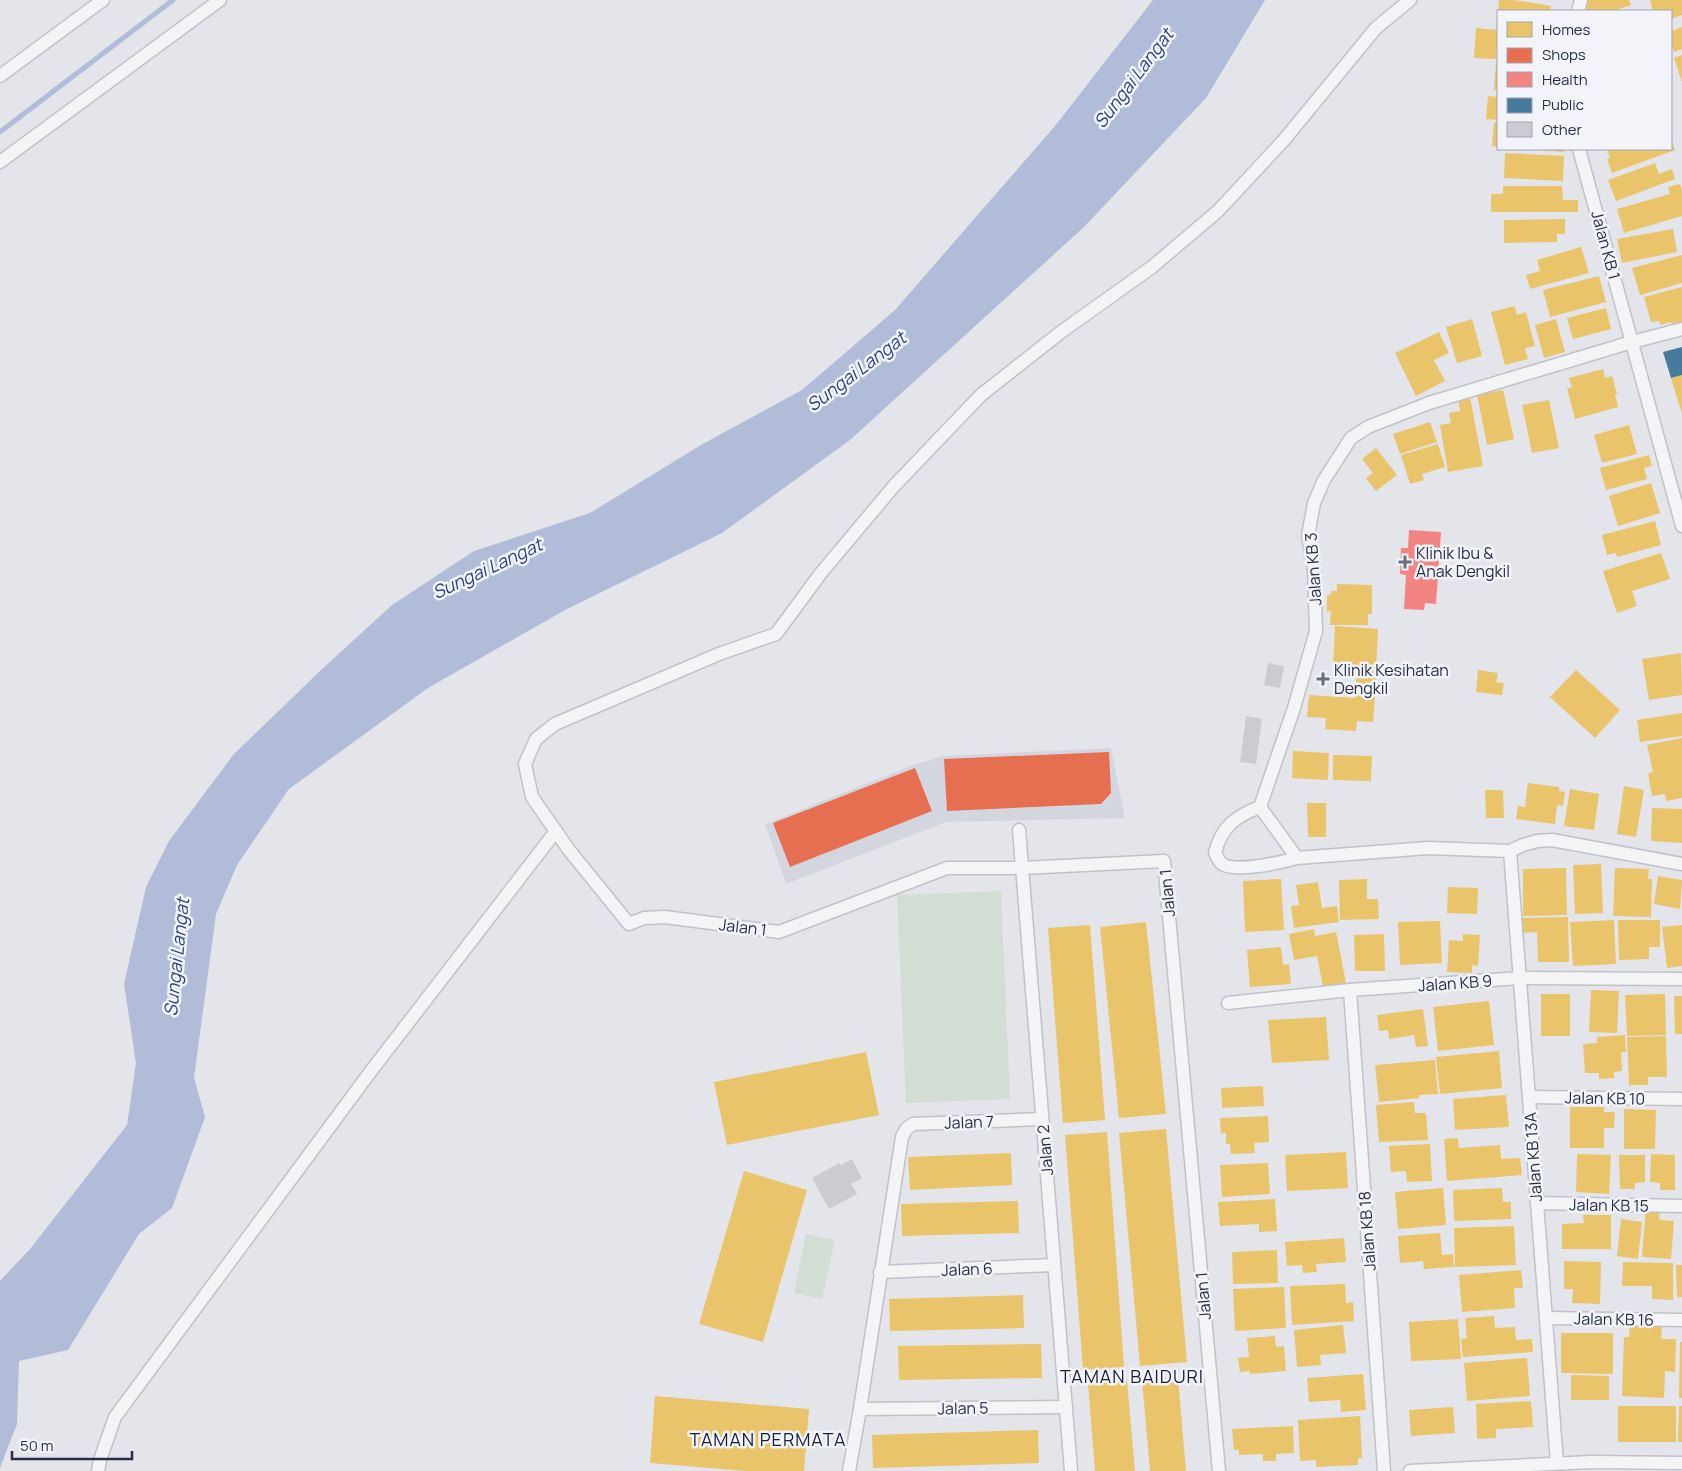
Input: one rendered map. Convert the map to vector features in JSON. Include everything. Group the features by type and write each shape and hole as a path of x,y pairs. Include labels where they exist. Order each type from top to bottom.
{"street":[{"path":"0,76 103,0"},
{"path":"0,162 220,0"},
{"path":"98,1471 115,1417 371,1071 556,831 532,797 526,764 536,739 555,724 720,654 776,634 821,573 894,486 981,395 1061,332 1152,267 1218,211 1284,140 1376,28 1410,0"},
{"name":"Jalan KB 1","path":"1579,150 1682,526"},
{"name":"Jalan KB 3","path":"1260,808 1294,708 1316,631 1314,569 1308,536 1314,503 1324,480 1351,438 1368,426 1429,402 1682,329"},
{"path":"1297,858 1260,808 1242,814 1223,833 1218,841 1215,852 1220,863 1233,867 1277,864 1297,858 1428,848 1510,851 1538,841 1552,840 1682,864"},
{"name":"Jalan 2","path":"1019,830 1071,1471"},
{"name":"Jalan 1","path":"556,831 569,850 629,924 644,918 665,917 779,932 947,868 1022,868 1164,861 1219,1471"},
{"name":"Jalan KB 13A","path":"1510,851 1557,1463"},
{"name":"Jalan KB 9","path":"1228,1003 1350,990 1520,978 1682,979"},
{"name":"Jalan KB 18","path":"1350,990 1384,1471"},
{"name":"Jalan KB 10","path":"1529,1097 1682,1099"},
{"name":"Jalan 7","path":"880,1272 902,1137 906,1129 913,1124 1042,1119"},
{"name":"Jalan KB 15","path":"1537,1203 1682,1206"},
{"name":"Jalan 6","path":"880,1272 1054,1265"},
{"path":"849,1471 880,1272"},
{"name":"Jalan KB 16","path":"1546,1318 1682,1320"},
{"name":"Jalan 5","path":"860,1409 1066,1407"},
{"path":"1410,1471 1557,1463 1591,1466 1682,1463"}],"shaded area":[{"path":"1111,748 1125,818 946,822 786,884 765,824 913,765 944,756"},
{"path":"1001,891 1010,1099 906,1103 897,895"},
{"path":"806,1234 835,1240 822,1299 794,1293"}],"water":[{"name":"Sungai Langat","path":"1153,0 1265,0 1206,98 1084,227 850,440 722,533 565,610 428,688 289,789 237,865 216,914 194,1078 205,1117 172,1208 139,1234 68,1350 19,1361 17,1424 0,1468 0,1281 30,1249 127,1125 136,1063 124,984 146,887 169,841 234,754 392,605 474,551 590,513 701,445 802,390 895,310 1055,126"}],"building: Homes":[{"path":"1499,0 1514,0 1551,6 1550,10 1498,10"},
{"path":"1586,0 1629,0 1631,5 1616,10 1587,10 1584,3"},
{"path":"1682,0 1682,15 1672,19 1672,10 1653,10 1650,1"},
{"path":"1682,27 1682,49 1674,52 1672,47 1672,31"},
{"path":"1476,28 1497,30 1496,59 1474,58"},
{"path":"1682,55 1682,82 1674,58"},
{"path":"1496,62 1497,62 1497,90 1494,90"},
{"path":"1488,96 1497,97 1497,120 1486,119"},
{"path":"1494,122 1497,123 1497,147 1492,146"},
{"path":"1672,142 1675,150 1612,173 1607,159 1610,158 1607,150 1672,150"},
{"path":"1537,150 1565,150 1564,152"},
{"path":"1505,153 1564,156 1563,181 1504,178"},
{"path":"1655,163 1659,174 1672,169 1675,179 1616,201 1608,180"},
{"path":"1680,184 1682,191 1682,216 1624,233 1617,209 1670,194 1668,187"},
{"path":"1503,186 1562,186 1563,200 1578,200 1578,212 1491,212 1491,194 1503,194"},
{"path":"1565,219 1565,234 1557,234 1557,242 1504,243 1504,220"},
{"path":"1673,229 1677,252 1622,263 1617,239"},
{"path":"1581,247 1589,273 1530,289 1526,275 1540,271 1537,260"},
{"path":"1682,255 1682,283 1640,295 1632,268"},
{"path":"1599,276 1606,302 1550,317 1543,290"},
{"path":"1682,287 1682,323 1672,326 1671,322 1660,325 1659,321 1651,322 1644,297"},
{"path":"1515,306 1517,315 1526,312 1535,346 1525,348 1528,359 1505,365 1491,312"},
{"path":"1606,308 1611,329 1573,339 1567,318"},
{"path":"1472,319 1482,356 1457,363 1446,327"},
{"path":"1556,319 1565,352 1544,358 1535,325"},
{"path":"1439,332 1449,353 1434,360 1445,381 1416,396 1395,353"},
{"path":"1603,369 1605,378 1612,376 1618,407 1575,419 1567,388 1572,387 1569,378"},
{"path":"1682,375 1682,414 1671,378"},
{"path":"1503,390 1514,439 1487,445 1477,395"},
{"path":"1470,397 1483,466 1448,472 1440,425 1451,423 1449,413 1460,411 1458,399"},
{"path":"1549,400 1559,448 1532,453 1522,405"},
{"path":"1430,422 1437,442 1400,454 1393,434"},
{"path":"1629,425 1637,454 1602,463 1594,435"},
{"path":"1438,444 1445,467 1422,474 1424,480 1410,484 1401,455"},
{"path":"1376,448 1397,475 1376,491 1366,478 1373,473 1362,459"},
{"path":"1649,455 1652,466 1644,468 1647,479 1606,490 1600,468"},
{"path":"1651,483 1660,513 1618,526 1609,496"},
{"path":"1655,521 1661,545 1617,557 1616,553 1607,555 1602,535"},
{"path":"1661,553 1670,579 1632,591 1637,606 1617,613 1603,571"},
{"path":"1337,584 1372,585 1372,614 1368,614 1368,625 1330,625 1331,611 1327,612 1327,595 1331,595 1331,591 1337,591"},
{"path":"1335,626 1378,629 1376,669 1333,666"},
{"path":"1681,653 1682,695 1649,700 1642,659"},
{"path":"1357,670 1377,671 1373,722 1357,721 1356,731 1325,729 1326,718 1307,717 1309,695 1355,698"},
{"path":"1478,670 1498,673 1496,682 1504,683 1502,695 1476,692"},
{"path":"1576,670 1620,710 1595,738 1550,697"},
{"path":"1682,713 1682,736 1640,742 1637,720"},
{"path":"1682,738 1682,798 1666,801 1665,794 1652,796 1648,773 1653,772 1647,745"},
{"path":"1293,751 1329,753 1328,780 1292,778"},
{"path":"1333,755 1372,756 1371,781 1333,780"},
{"path":"1528,783 1559,787 1559,791 1565,792 1563,806 1557,805 1555,824 1516,819 1518,806 1525,807"},
{"path":"1624,786 1644,790 1636,837 1617,834"},
{"path":"1570,789 1599,794 1594,830 1564,826"},
{"path":"1485,790 1503,790 1504,818 1486,818"},
{"path":"1307,803 1326,803 1326,837 1308,837"},
{"path":"1652,808 1682,809 1682,843 1651,841"},
{"path":"1601,864 1603,913 1575,914 1573,865"},
{"path":"1566,868 1567,915 1523,916 1523,869"},
{"path":"1615,868 1649,869 1648,879 1652,879 1651,917 1613,916"},
{"path":"1658,876 1682,880 1680,909 1654,904"},
{"path":"1281,879 1284,930 1245,932 1243,881"},
{"path":"1367,879 1367,899 1378,899 1379,919 1340,920 1339,880"},
{"path":"1318,882 1322,908 1337,906 1339,922 1294,928 1291,906 1299,905 1296,885"},
{"path":"1448,887 1478,888 1477,914 1447,913"},
{"path":"1568,917 1569,962 1538,962 1537,932 1522,933 1522,918"},
{"path":"1614,920 1616,964 1573,966 1570,922"},
{"path":"1618,920 1660,920 1660,947 1649,947 1649,959 1619,960"},
{"path":"1440,921 1442,963 1400,965 1398,922"},
{"path":"1146,922 1166,1114 1119,1118 1100,927"},
{"path":"1090,925 1105,1120 1063,1123 1048,928"},
{"path":"1682,925 1682,966 1667,968 1662,927"},
{"path":"1314,929 1315,936 1336,932 1346,983 1323,987 1317,956 1294,960 1289,934"},
{"path":"1384,934 1385,971 1355,971 1354,935"},
{"path":"1463,934 1480,935 1478,966 1472,965 1472,973 1447,972 1449,940 1463,941"},
{"path":"1281,947 1283,965 1289,964 1291,984 1250,987 1247,950"},
{"path":"1591,990 1619,991 1617,1033 1589,1032"},
{"path":"1541,994 1570,994 1570,1036 1541,1036"},
{"path":"1665,994 1666,1035 1627,1036 1625,995"},
{"path":"1674,996 1682,996 1682,1034 1675,1034"},
{"path":"1489,1001 1494,1045 1438,1051 1433,1007"},
{"path":"1423,1009 1428,1046 1416,1047 1414,1035 1389,1039 1388,1030 1379,1031 1377,1015"},
{"path":"1326,1017 1329,1060 1272,1063 1268,1020"},
{"path":"1625,1035 1626,1052 1621,1052 1622,1071 1614,1072 1614,1078 1599,1079 1599,1073 1585,1073 1583,1044 1597,1043 1597,1037"},
{"path":"1666,1036 1667,1077 1648,1077 1648,1085 1629,1085 1627,1037"},
{"path":"1499,1051 1502,1088 1440,1094 1436,1057"},
{"path":"866,1052 879,1115 727,1145 714,1082"},
{"path":"1435,1060 1438,1094 1419,1095 1419,1098 1379,1102 1375,1065"},
{"path":"1263,1086 1264,1106 1222,1108 1221,1088"},
{"path":"1506,1095 1509,1127 1455,1130 1453,1099"},
{"path":"1414,1102 1415,1113 1426,1113 1428,1140 1379,1142 1376,1105"},
{"path":"1570,1107 1604,1107 1604,1112 1615,1112 1614,1128 1604,1128 1604,1148 1570,1148"},
{"path":"1624,1109 1656,1110 1655,1149 1624,1149"},
{"path":"1268,1116 1269,1142 1254,1143 1255,1153 1231,1154 1230,1144 1226,1144 1226,1133 1221,1133 1220,1118"},
{"path":"1166,1129 1187,1362 1140,1366 1119,1133"},
{"path":"1107,1132 1124,1367 1083,1370 1065,1135"},
{"path":"1458,1138 1459,1148 1500,1145 1501,1159 1520,1158 1522,1175 1447,1181 1444,1139"},
{"path":"1430,1144 1432,1181 1407,1182 1406,1171 1391,1172 1389,1146"},
{"path":"1346,1152 1348,1188 1287,1191 1285,1155"},
{"path":"1011,1153 1012,1185 910,1190 908,1157"},
{"path":"1577,1154 1611,1155 1609,1194 1576,1192"},
{"path":"1651,1154 1675,1155 1675,1190 1660,1190 1660,1183 1650,1182"},
{"path":"1619,1155 1645,1155 1645,1182 1635,1183 1635,1189 1620,1189"},
{"path":"1268,1163 1270,1194 1222,1197 1220,1165"},
{"path":"744,1171 807,1190 763,1342 699,1324"},
{"path":"1443,1188 1446,1225 1398,1229 1395,1192"},
{"path":"1502,1188 1503,1202 1511,1202 1511,1219 1454,1221 1453,1190"},
{"path":"1275,1199 1277,1231 1259,1232 1259,1224 1220,1226 1218,1202"},
{"path":"1018,1201 1019,1233 902,1236 901,1204"},
{"path":"1646,1207 1660,1208 1659,1220 1674,1221 1671,1259 1642,1257"},
{"path":"1583,1215 1611,1215 1611,1249 1562,1249 1562,1224 1584,1223"},
{"path":"1621,1219 1642,1222 1638,1259 1617,1256"},
{"path":"1514,1226 1516,1265 1455,1267 1454,1228"},
{"path":"1440,1233 1442,1255 1453,1254 1454,1267 1424,1269 1423,1261 1400,1263 1398,1236"},
{"path":"1344,1238 1346,1262 1316,1264 1317,1272 1303,1273 1302,1265 1287,1266 1285,1242"},
{"path":"1277,1250 1278,1283 1233,1284 1232,1252"},
{"path":"1564,1261 1601,1262 1600,1304 1572,1303 1573,1289 1564,1289"},
{"path":"1623,1262 1673,1263 1673,1300 1652,1299 1652,1286 1622,1286"},
{"path":"1676,1265 1682,1265 1682,1297 1677,1297"},
{"path":"1521,1270 1523,1288 1514,1288 1515,1308 1462,1312 1459,1275"},
{"path":"1345,1284 1346,1303 1353,1302 1354,1321 1292,1325 1290,1286"},
{"path":"1284,1287 1286,1328 1235,1331 1233,1289"},
{"path":"1023,1295 1024,1328 890,1331 889,1299"},
{"path":"1494,1316 1495,1328 1515,1327 1516,1340 1532,1339 1533,1352 1463,1357 1461,1339 1467,1338 1465,1318"},
{"path":"1458,1319 1461,1359 1411,1361 1409,1322"},
{"path":"1630,1324 1662,1325 1661,1339 1676,1339 1675,1372 1665,1371 1664,1398 1622,1396 1624,1337 1629,1337"},
{"path":"1343,1325 1346,1353 1320,1355 1321,1365 1297,1367 1294,1330"},
{"path":"1561,1333 1613,1333 1613,1374 1561,1373"},
{"path":"1275,1336 1276,1347 1284,1346 1286,1371 1250,1374 1250,1371 1240,1372 1238,1358 1249,1357 1247,1338"},
{"path":"1680,1342 1682,1342 1682,1398 1679,1398"},
{"path":"1041,1344 1042,1378 899,1380 898,1346"},
{"path":"1527,1358 1530,1396 1467,1401 1464,1363"},
{"path":"1363,1374 1366,1410 1341,1412 1340,1400 1309,1402 1307,1378"},
{"path":"1571,1375 1609,1376 1609,1400 1571,1400"},
{"path":"1178,1378 1186,1471 1150,1471 1142,1381"},
{"path":"1127,1381 1135,1471 1095,1471 1088,1384"},
{"path":"655,1396 809,1409 804,1471 745,1471 650,1463"},
{"path":"1531,1401 1533,1427 1496,1429 1496,1438 1477,1439 1476,1404"},
{"path":"1618,1406 1676,1406 1676,1442 1618,1442"},
{"path":"1679,1406 1682,1406 1682,1442 1678,1442"},
{"path":"1453,1407 1455,1433 1411,1436 1409,1410"},
{"path":"1360,1416 1362,1458 1358,1458 1358,1465 1316,1467 1316,1460 1300,1461 1298,1420"},
{"path":"1293,1426 1294,1453 1276,1454 1276,1461 1263,1461 1263,1454 1239,1455 1239,1450 1234,1450 1232,1429"},
{"path":"1038,1430 1039,1463 873,1468 872,1435"}],"building: Shops":[{"path":"1109,752 1111,793 1101,804 947,811 944,759"},
{"path":"915,768 932,811 790,867 773,823"}],"building: Health":[{"path":"1409,530 1441,532 1436,604 1425,603 1424,610 1404,609 1406,575 1400,574 1401,548 1408,548"}],"building: Public":[{"path":"1682,347 1682,375 1671,378 1663,352"}],"building: Other":[{"path":"1268,663 1284,666 1280,688 1264,685"},
{"path":"1246,716 1262,719 1256,764 1240,762"},
{"path":"852,1159 862,1178 851,1184 857,1194 829,1209 812,1178 839,1163 841,1165"}],"waterway":[{"path":"0,132 173,0"}],"place":[{"name":"Klinik Ibu & Anak Dengkil","path":"1405,562"},
{"name":"Klinik Kesihatan Dengkil","path":"1323,679"}],"district":[{"name":"TAMAN BAIDURI","path":"1132,1376"},
{"name":"TAMAN PERMATA","path":"768,1439"}]}
